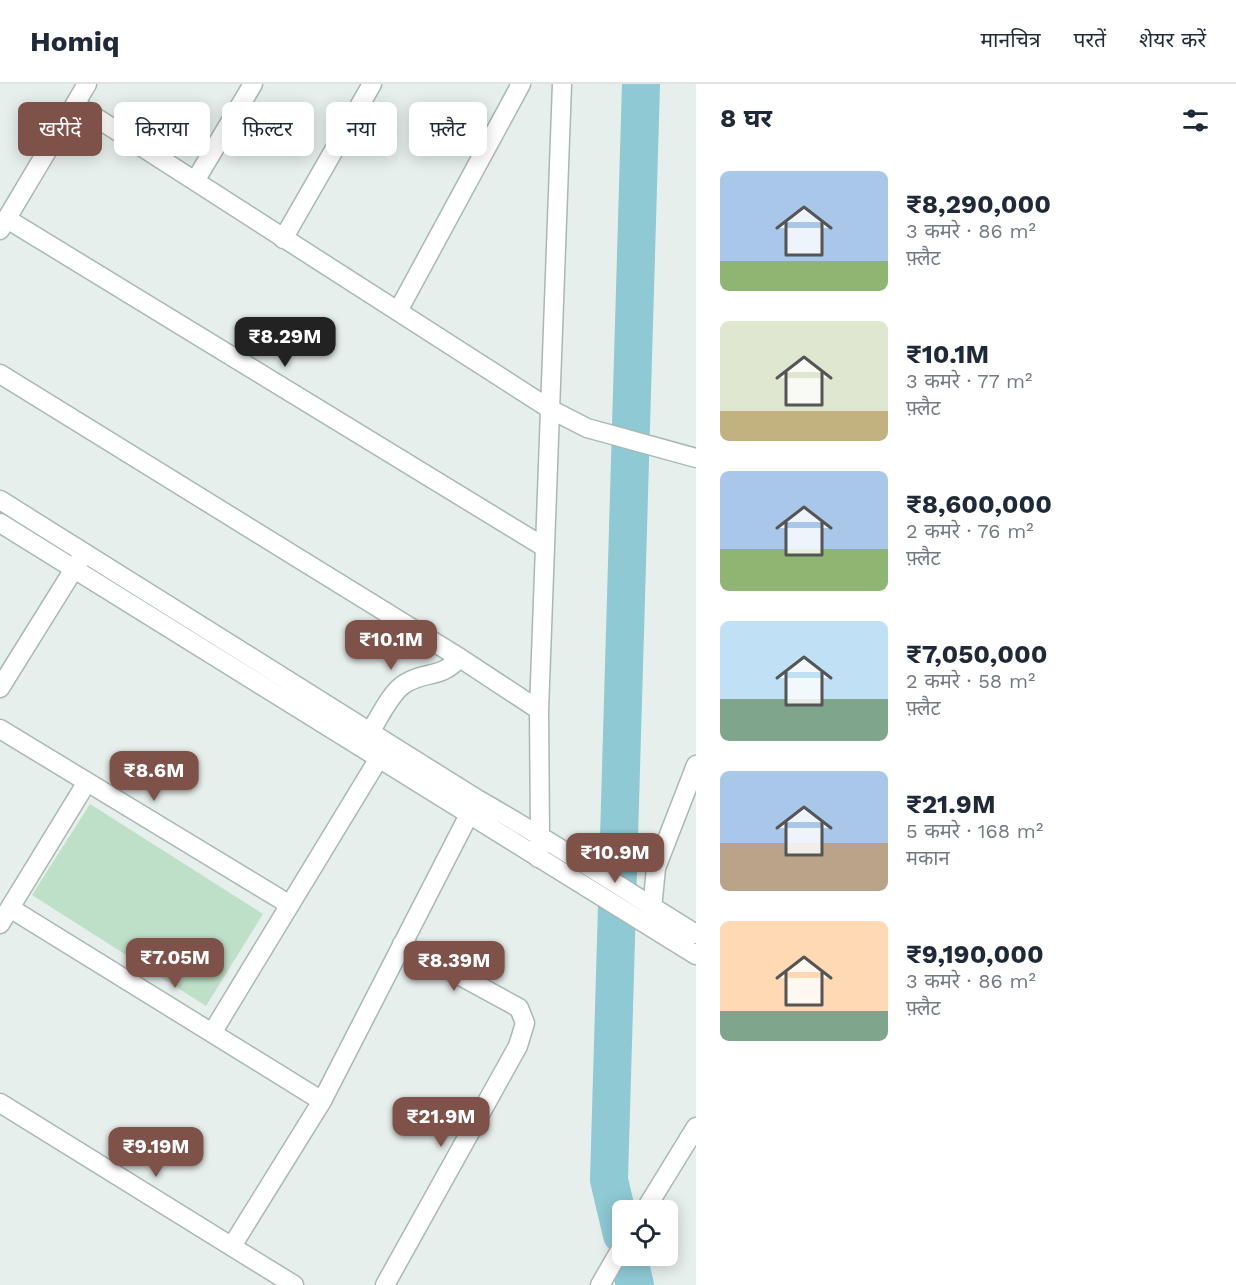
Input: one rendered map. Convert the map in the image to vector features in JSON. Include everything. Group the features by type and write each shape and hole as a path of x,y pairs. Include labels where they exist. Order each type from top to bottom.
{"street":[{"path":"76,102 87,84"},
{"path":"195,181 253,84"},
{"path":"283,239 372,84"},
{"path":"398,311 521,84"},
{"path":"538,858 540,834 539,710 544,547 562,84"},
{"path":"102,121 550,409 588,428 689,456"},
{"path":"44,156 3,224 544,547"},
{"path":"0,374 460,658 539,710"},
{"path":"0,500 370,732 383,750"},
{"path":"0,523 74,569 383,750 473,807 538,858 696,955"},
{"path":"0,688 84,553"},
{"path":"370,732 404,683 448,669 460,658"},
{"path":"0,729 290,905"},
{"path":"212,1033 383,750"},
{"path":"645,924 645,902 656,868 688,808 696,765"},
{"path":"0,924 87,782"},
{"path":"473,807 540,834 572,857 696,934"},
{"path":"232,1246 322,1101 473,807"},
{"path":"10,908 322,1101"},
{"path":"385,1285 518,1046 525,1023 519,1008 402,944"},
{"path":"0,1102 294,1285"},
{"path":"651,1200 696,1127"},
{"path":"680,1152 696,1163"},
{"path":"602,1282 612,1265"}],"green space":[{"path":"90,804 263,914 206,1006 32,895"}],"waterway":[{"path":"614,1200 609,1180 641,84"},
{"path":"630,1266 635,1285"}]}
